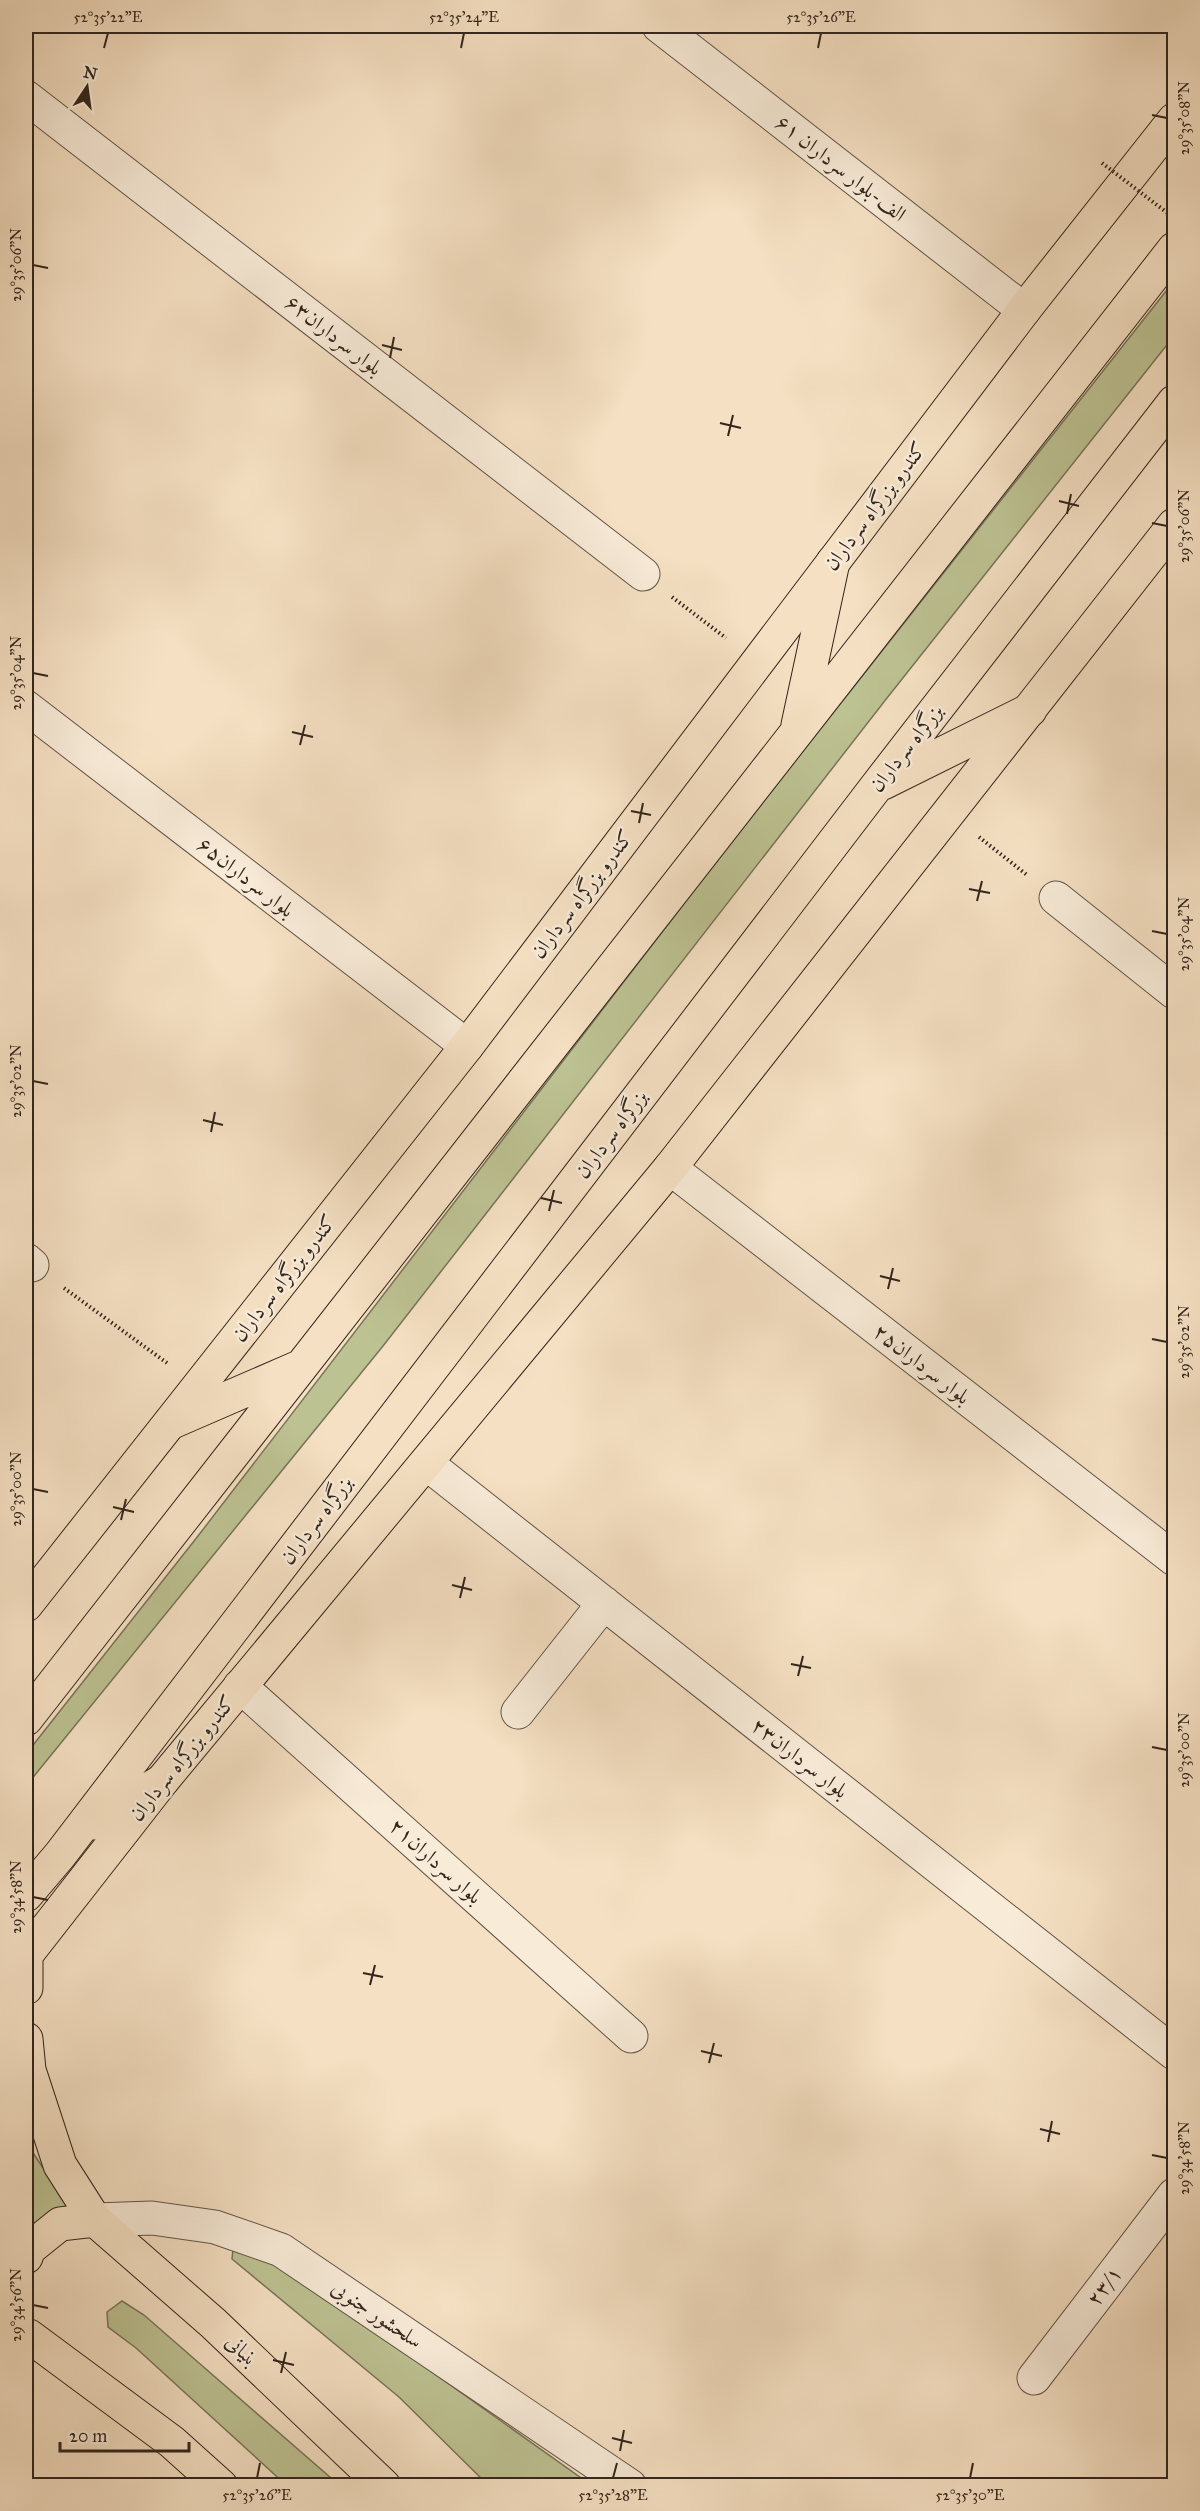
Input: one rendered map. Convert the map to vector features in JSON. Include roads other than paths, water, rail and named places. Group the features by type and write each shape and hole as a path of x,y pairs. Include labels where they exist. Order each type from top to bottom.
{"main road":[{"name":"کندرو بزرگراه سرداران","path":"26,1605 467,1046 1024,310 1174,120"},
{"path":"26,1719 1174,249"},
{"name":"بزرگراه سرداران","path":"26,1895 68,1844 876,787 1174,402"},
{"name":"کندرو بزرگراه سرداران","path":"26,1955 162,1781 670,1168 1174,525"},
{"path":"797,732 833,562"},
{"path":"876,787 1030,710"},
{"path":"170,1423 301,1366"},
{"path":"26,1988 26,1955 68,1844 162,1781"},
{"name":"بنیانی","path":"26,2039 29,2070 60,2165 95,2220 213,2323 384,2486"},
{"path":"26,2257 28,2249 60,2224 95,2220"},
{"path":"27,2331 172,2442 221,2486"}],"street":[{"name":"۶۱ الف-بلوار سرداران","path":"659,26 1024,310"},
{"name":"بلوار سرداران۶۳","path":"26,97 643,573"},
{"name":"بلوار سرداران۶۵","path":"26,707 467,1046"},
{"path":"1056,898 1174,992"},
{"name":"بلوار سرداران۲۵","path":"670,1168 1174,1559"},
{"name":"بلوار سرداران۲۳","path":"426,1463 1174,2053"},
{"path":"518,1712 604,1603"},
{"name":"بلوار سرداران۲۱","path":"240,1686 631,2036"},
{"name":"۲۳/۱","path":"1034,2378 1174,2195"},
{"name":"سلحشور جنوبی","path":"95,2220 152,2218 215,2227 281,2250 630,2486"}]}
